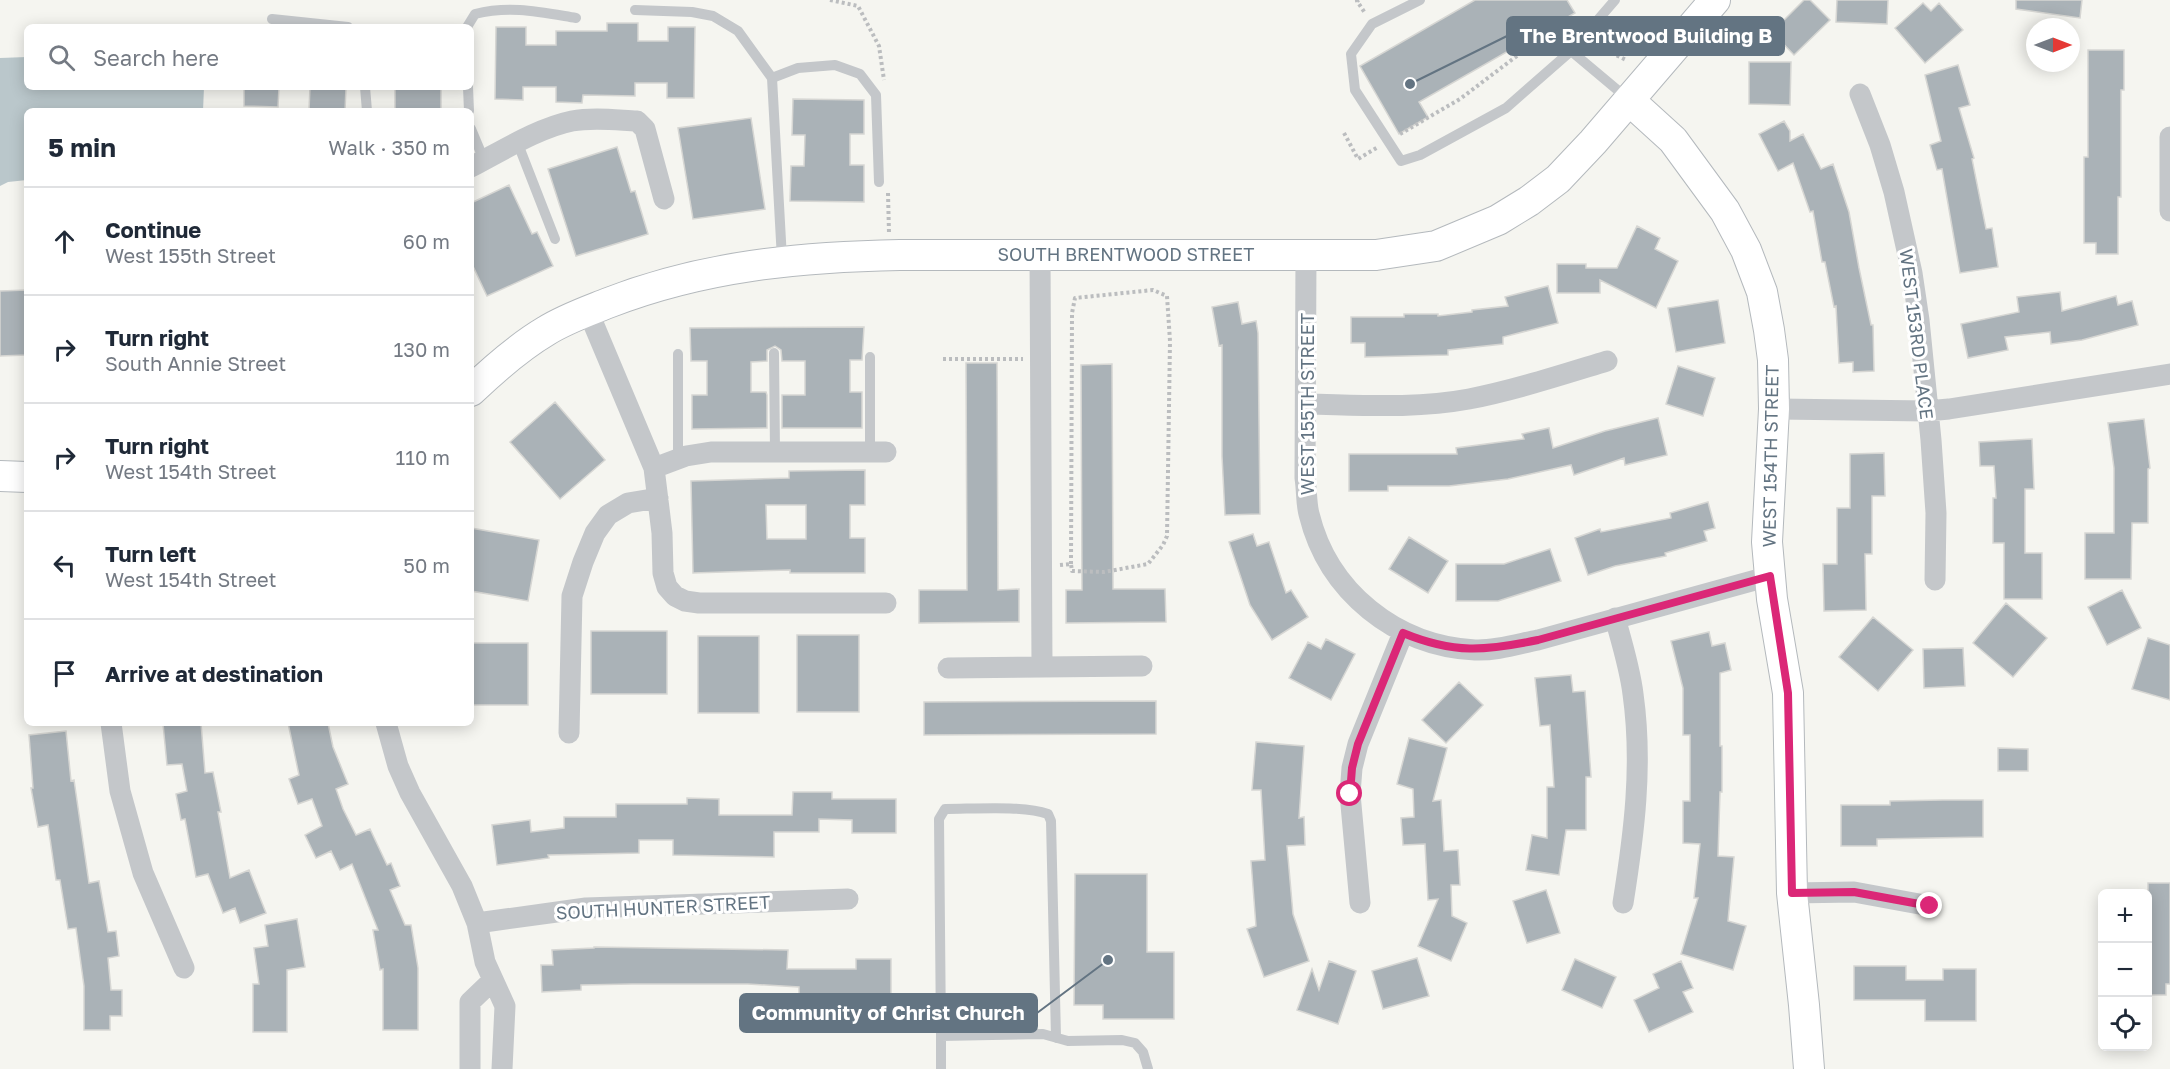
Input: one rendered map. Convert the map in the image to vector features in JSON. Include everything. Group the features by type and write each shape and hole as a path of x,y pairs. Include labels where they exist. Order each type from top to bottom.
{"street":[{"name":"SOUTH BRENTWOOD STREET","path":"474,388 506,360 546,331 588,311 689,277 758,264 830,257 890,255 1376,255 1436,246 1498,220 1529,201 1558,179 1715,0"},
{"name":"WEST 153RD PLACE","path":"1860,94 1880,145 1905,236 1919,320 1936,513 1935,580"},
{"name":"WEST 154TH STREET","path":"1629,100 1673,140 1697,170 1725,211 1746,250 1762,292 1773,360 1774,409 1767,542 1788,693 1792,893 1809,1069"},
{"path":"478,164 549,128 573,121 596,119 637,121 645,129 664,199"},
{"path":"2170,137 2170,211"},
{"name":"WEST 155TH STREET","path":"1306,254 1305,478 1309,513 1328,561 1343,584 1362,604 1403,633 1432,644 1477,650 1538,640 1770,576"},
{"path":"1041,255 1042,667"},
{"path":"588,311 654,468 662,532 663,573 667,587 675,596 685,601 699,603 886,603"},
{"path":"1307,404 1384,406 1468,399 1541,381 1607,361"},
{"path":"1774,409 1927,411 2170,374"},
{"path":"654,468 686,456 711,452 878,452"},
{"path":"0,476 24,477"},
{"path":"569,733 572,596 583,562 595,533 608,515 628,503 658,498"},
{"path":"1615,618 1633,693 1637,742 1636,809 1623,903"},
{"path":"1360,903 1350,794 1352,768 1358,744 1403,633"},
{"path":"948,668 1142,666"},
{"path":"111,726 120,791 143,873 184,968"},
{"path":"387,726 398,766 410,793 462,886 477,923 485,962 505,1006 502,1069"},
{"path":"1792,893 1854,892 1930,906"},
{"name":"SOUTH HUNTER STREET","path":"477,923 586,908 848,899"},
{"path":"470,1069 470,1002 492,980"}],"lane":[{"path":"1420,0 1372,24 1351,54 1355,90 1401,161 1419,155 1506,108 1571,51 1615,0"},
{"path":"469,24 475,14 512,8 576,18"},
{"path":"635,10 692,12 713,16 738,31 772,78 782,261"},
{"path":"272,19 320,24"},
{"path":"1571,51 1629,100"},
{"path":"772,78 798,69 835,65 860,74 876,95 879,182"},
{"path":"365,90 367,108"},
{"path":"468,90 468,108"},
{"path":"474,144 478,164"},
{"path":"518,144 555,239"},
{"path":"774,353 775,452"},
{"path":"678,354 678,459"},
{"path":"870,357 878,452"},
{"path":"941,1069 939,819 945,809 1037,810 1048,814 1052,821 1056,1038"},
{"path":"941,1036 1043,1034 1068,1041 1122,1040 1136,1043 1143,1052 1148,1069"}],"path":[{"path":"1344,133 1358,159 1460,99 1534,44 1543,53 1580,17"},
{"path":"1153,290 1167,296 1170,341 1167,536 1148,564 1104,572 1072,571 1071,564 1071,359 1072,313 1075,298 1153,290"},
{"path":"943,360 1071,359"},
{"path":"1042,565 1071,564"}],"shaded area":[{"path":"24,57 24,90 204,90 203,108 24,108 24,180 8,182 0,186 0,58"}],"building":[{"path":"1475,0 1567,0 1575,13 1419,102 1428,117 1399,134 1360,66"},
{"path":"1804,0 1810,0 1830,20 1794,55 1772,32"},
{"path":"1837,0 1888,0 1887,24 1836,22"},
{"path":"2016,0 2082,0 2080,18 2016,9"},
{"path":"1923,3 1931,11 1939,3 1963,30 1925,63 1895,28"},
{"path":"607,23 638,23 638,41 668,41 668,27 695,27 694,98 667,98 667,83 635,83 635,96 583,95 582,103 556,102 556,87 523,87 523,100 495,99 496,27 526,27 526,45 556,45 556,31 607,31"},
{"path":"2088,50 2124,50 2124,90 2121,90 2121,197 2118,197 2118,254 2096,254 2096,243 2084,243 2084,157 2088,157"},
{"path":"1749,62 1791,62 1790,105 1749,104"},
{"path":"1958,65 1970,105 1959,108 1974,158 1972,159 1986,229 1992,228 1998,267 1960,273 1942,169 1937,170 1930,145 1941,141 1925,75"},
{"path":"244,90 279,90 278,107 244,106"},
{"path":"310,90 346,90 345,108 309,108"},
{"path":"395,90 441,90 441,108 395,108"},
{"path":"793,99 864,100 864,134 850,134 850,165 864,165 864,202 790,201 791,166 804,166 805,135 792,135"},
{"path":"751,118 765,209 693,219 678,128"},
{"path":"1784,121 1790,131 1790,141 1803,134 1821,169 1833,164 1849,212 1871,325 1873,325 1874,371 1853,372 1853,362 1839,363 1836,306 1834,307 1825,262 1822,262 1813,211 1810,212 1793,163 1778,171 1759,134"},
{"path":"617,147 631,192 635,191 648,234 576,256 548,169"},
{"path":"509,185 532,234 537,232 553,266 487,296 474,268 474,202"},
{"path":"1637,226 1660,238 1655,249 1678,261 1656,308 1600,280 1600,293 1557,293 1557,264 1586,264 1586,268 1617,268"},
{"path":"1548,286 1558,323 1503,337 1503,344 1448,350 1448,355 1365,357 1365,343 1351,343 1351,317 1404,317 1404,314 1438,314 1438,316 1472,312 1472,310 1508,306 1505,297"},
{"path":"24,290 24,355 0,356 0,291"},
{"path":"2060,292 2062,311 2116,296 2118,305 2132,301 2138,325 2082,340 2051,344 2050,332 2005,337 2008,350 1968,358 1961,324 2019,312 2017,297"},
{"path":"1718,300 1725,343 1676,352 1668,308"},
{"path":"1238,302 1242,324 1256,321 1258,333 1260,514 1225,515 1222,456 1222,345 1219,346 1212,307"},
{"path":"864,327 862,360 850,360 850,392 862,392 862,428 782,428 782,395 805,395 805,361 782,361 781,350 775,346 767,350 767,361 751,362 751,392 766,392 767,395 767,428 692,429 692,395 707,395 707,361 691,361 690,328"},
{"path":"966,363 997,363 998,590 1019,589 1019,622 919,623 919,590 967,590"},
{"path":"1112,364 1113,589 1165,589 1166,622 1066,623 1066,590 1082,590 1081,365"},
{"path":"1678,366 1715,378 1703,416 1666,404"},
{"path":"555,402 605,460 560,499 510,442"},
{"path":"1658,418 1667,455 1625,465 1624,458 1574,475 1571,465 1508,479 1449,486 1388,486 1388,491 1349,491 1349,454 1457,454 1456,448 1524,439 1522,434 1549,428 1553,448 1605,431"},
{"path":"2144,419 2150,468 2148,469 2148,523 2132,523 2131,579 2085,579 2085,533 2114,533 2114,468 2108,423"},
{"path":"2032,439 2034,489 2025,489 2025,553 2042,553 2042,599 2004,599 2004,543 1993,543 1993,498 1996,498 1994,466 1980,466 1979,442"},
{"path":"1884,453 1885,496 1872,496 1872,554 1865,554 1866,610 1824,611 1823,564 1837,564 1837,508 1850,508 1850,454"},
{"path":"865,470 865,505 850,505 850,538 865,538 865,573 790,573 790,570 693,573 691,481 789,478 789,471","holes":["766,505 806,505 806,539 767,539"]},
{"path":"1708,502 1715,528 1704,531 1707,541 1665,553 1666,556 1615,566 1588,575 1575,538 1600,529 1601,532 1671,518 1670,513"},
{"path":"474,529 539,540 528,601 474,592"},
{"path":"1253,534 1257,546 1269,542 1286,593 1291,590 1308,617 1272,640 1250,605 1229,542"},
{"path":"1409,537 1448,561 1428,593 1389,569"},
{"path":"1550,549 1561,581 1498,601 1456,601 1456,564 1504,564"},
{"path":"2122,590 2141,628 2107,645 2088,607"},
{"path":"2006,603 2047,638 2013,677 1973,643"},
{"path":"1873,617 1913,650 1878,691 1839,657"},
{"path":"591,631 667,631 667,694 591,694"},
{"path":"1709,632 1712,646 1725,643 1731,670 1720,673 1722,792 1720,792 1718,856 1734,857 1728,921 1746,926 1733,970 1681,954 1698,898 1694,898 1700,844 1683,843 1683,801 1690,801 1690,735 1683,735 1683,688 1671,641"},
{"path":"797,635 859,635 859,712 797,712"},
{"path":"698,636 759,636 759,713 698,713"},
{"path":"2148,638 2170,645 2170,700 2132,689"},
{"path":"1326,639 1355,654 1331,700 1289,678 1308,642 1321,649"},
{"path":"474,643 528,643 528,705 474,705"},
{"path":"1963,648 1965,686 1924,688 1923,649"},
{"path":"1571,675 1573,692 1585,691 1591,777 1586,777 1586,830 1566,830 1559,875 1526,870 1532,835 1547,838 1547,787 1554,787 1550,725 1540,726 1535,678"},
{"path":"1459,682 1483,705 1446,743 1422,720"},
{"path":"1156,701 1156,734 924,735 924,702"},
{"path":"163,726 201,726 205,773 213,772 230,878 249,870 266,913 240,923 235,908 223,913 208,874 196,877 185,819 181,820 176,794 187,791 182,764 167,765"},
{"path":"289,726 329,726 333,747 348,784 336,789 343,809 356,835 370,829 387,865 391,863 400,886 390,890 405,925 411,925 418,968 418,1030 383,1030 383,969 380,970 373,930 378,930 352,864 340,870 331,851 316,858 305,835 322,826 312,799 298,804 289,779 299,775"},
{"path":"66,731 71,781 74,780 89,883 99,881 108,932 116,931 119,956 108,958 111,990 122,990 122,1016 110,1016 110,1030 84,1030 84,986 76,928 68,929 60,880 56,880 48,825 38,827 31,788 33,788 29,735"},
{"path":"1409,738 1447,748 1433,801 1441,800 1444,851 1458,850 1460,885 1451,885 1452,916 1467,923 1451,961 1418,946 1438,899 1428,900 1425,844 1403,845 1401,818 1414,817 1413,789 1397,784"},
{"path":"1256,742 1304,746 1299,818 1304,817 1305,845 1287,846 1293,914 1309,961 1264,977 1247,929 1256,926 1251,861 1265,860 1261,790 1252,790"},
{"path":"1998,748 2028,749 2028,771 1998,771"},
{"path":"793,792 832,792 832,799 896,799 896,833 852,833 852,820 819,819 819,832 774,832 774,857 673,855 673,840 639,840 639,853 548,855 549,858 497,865 492,825 530,820 531,832 564,828 564,817 616,817 616,804 687,804 687,798 719,799 719,815 792,815"},
{"path":"1983,800 1983,837 1877,839 1877,846 1841,846 1841,805 1890,805 1890,801"},
{"path":"1075,874 1147,874 1147,952 1174,952 1174,1019 1103,1019 1103,1005 1074,1005"},
{"path":"2148,883 2170,883 2170,984 2166,984 2166,995 2152,995 2152,889 2148,889"},
{"path":"1546,890 1560,933 1527,943 1513,901"},
{"path":"297,919 305,967 287,970 287,1032 253,1032 253,984 259,984 254,948 268,946 265,925"},
{"path":"594,947 788,950 787,969 856,969 856,959 891,959 891,995 841,995 841,1005 799,1005 799,987 748,984 581,985 581,990 542,992 541,965 553,965 552,950"},
{"path":"1417,958 1429,996 1383,1009 1372,971"},
{"path":"1575,959 1616,977 1602,1008 1562,990"},
{"path":"1329,961 1356,971 1338,1024 1297,1010 1312,969 1319,990"},
{"path":"1681,961 1693,988 1683,992 1693,1012 1649,1032 1634,1000 1659,988 1653,974"},
{"path":"1854,966 1906,966 1906,980 1943,980 1943,969 1976,969 1976,1021 1925,1021 1925,1000 1854,1000"}],"place":[{"name":"The Brentwood Building B","path":"1410,84"},
{"name":"Community of Christ Church","path":"1108,960"}],"route":[{"path":"1350,794 1352,768 1358,744 1403,633 1425,642 1448,647 1477,650 1504,647 1538,640 1770,576 1788,693 1791,738 1792,893 1854,892 1930,906"}]}
